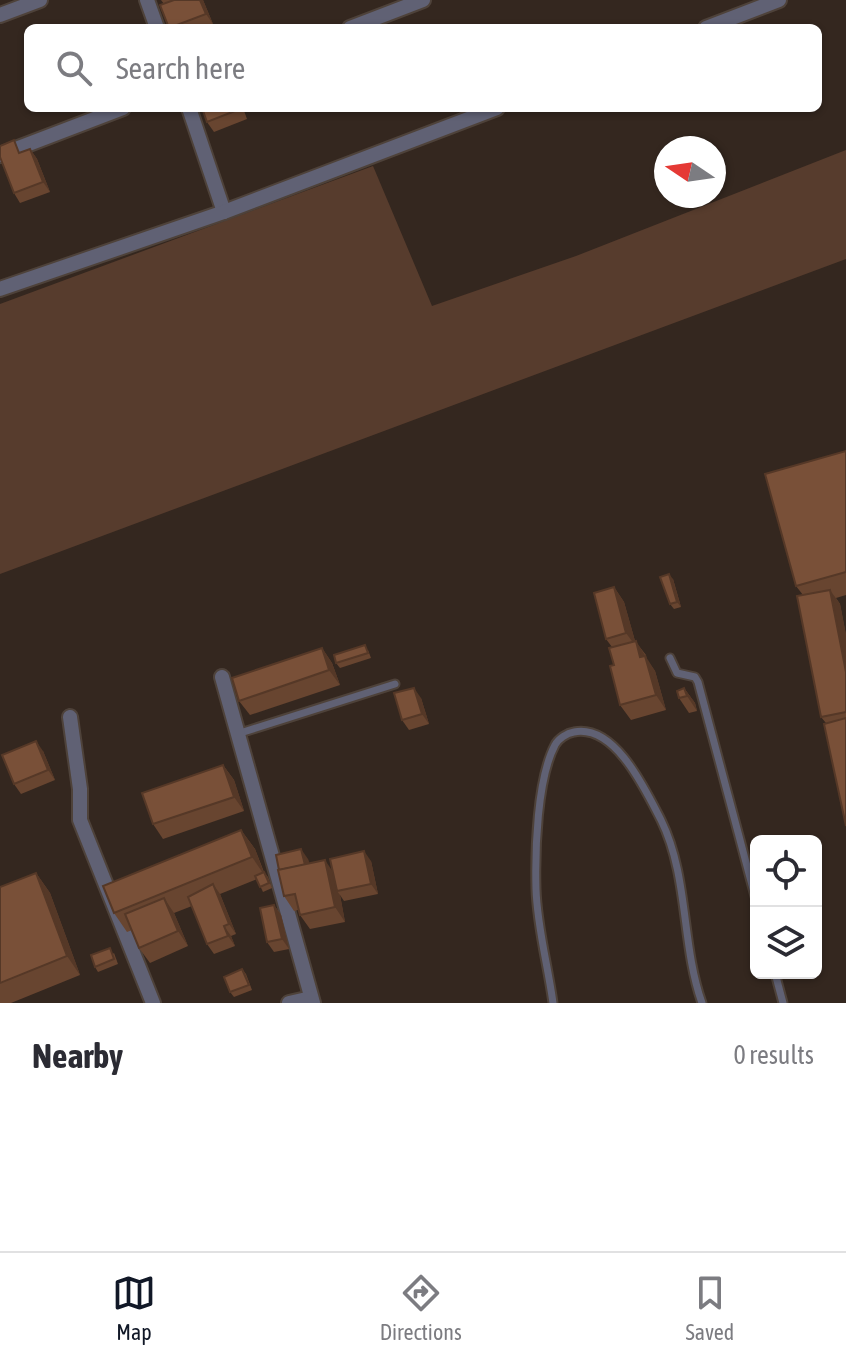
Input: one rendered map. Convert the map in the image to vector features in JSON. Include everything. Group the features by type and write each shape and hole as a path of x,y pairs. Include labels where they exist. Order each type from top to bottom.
{"street":[{"path":"0,15 40,0"},
{"path":"147,0 156,24"},
{"path":"360,24 423,0"},
{"path":"716,24 779,0"},
{"path":"0,155 113,112"},
{"path":"190,112 224,212"},
{"path":"0,289 224,212 486,112"},
{"path":"222,677 312,1000 289,1003"},
{"path":"70,717 80,789 80,820 111,887 153,1003"}],"lane":[{"path":"670,658 677,673 695,677 698,682 750,877"},
{"path":"237,734 395,684"},
{"path":"553,1003 536,892 537,842 545,780 555,744 568,733 585,730 605,737 624,760 662,822 674,857 702,1003"},
{"path":"777,979 783,1003"}],"shaded area":[{"path":"846,150 846,259 0,574 0,304 373,166 432,306 576,256 698,208 726,208 726,197"}],"building":[{"path":"174,0 200,0 206,14 180,24 167,24 160,5"},
{"path":"203,112 232,112 207,122"},
{"path":"14,140 19,153 30,149 43,182 14,193 0,157 0,146"},
{"path":"846,451 846,572 796,586 765,474"},
{"path":"669,574 677,602 670,604 660,577"},
{"path":"614,587 626,633 606,639 594,593"},
{"path":"830,590 846,672 846,712 821,717 797,596"},
{"path":"636,641 640,657 645,656 656,695 620,705 610,666 614,665 609,648"},
{"path":"365,645 368,653 336,663 334,655"},
{"path":"322,648 329,670 239,701 232,678"},
{"path":"414,688 422,714 402,720 394,693"},
{"path":"684,688 687,696 679,698 677,691"},
{"path":"846,718 846,826 824,724"},
{"path":"36,741 48,770 14,784 2,755"},
{"path":"223,765 234,797 153,824 142,793"},
{"path":"241,830 252,857 114,913 103,886"},
{"path":"301,849 305,865 279,870 276,855"},
{"path":"364,851 371,884 337,891 330,859"},
{"path":"325,860 335,907 300,915 295,894 284,896 278,870"},
{"path":"264,872 269,883 260,887 255,876"},
{"path":"36,873 67,956 0,983 0,887"},
{"path":"213,884 229,924 224,926 228,936 207,944 188,897"},
{"path":"164,898 178,931 139,948 125,914"},
{"path":"274,905 282,939 267,942 260,908"},
{"path":"110,948 114,959 95,967 91,955"},
{"path":"242,969 249,985 230,992 224,977"}]}
